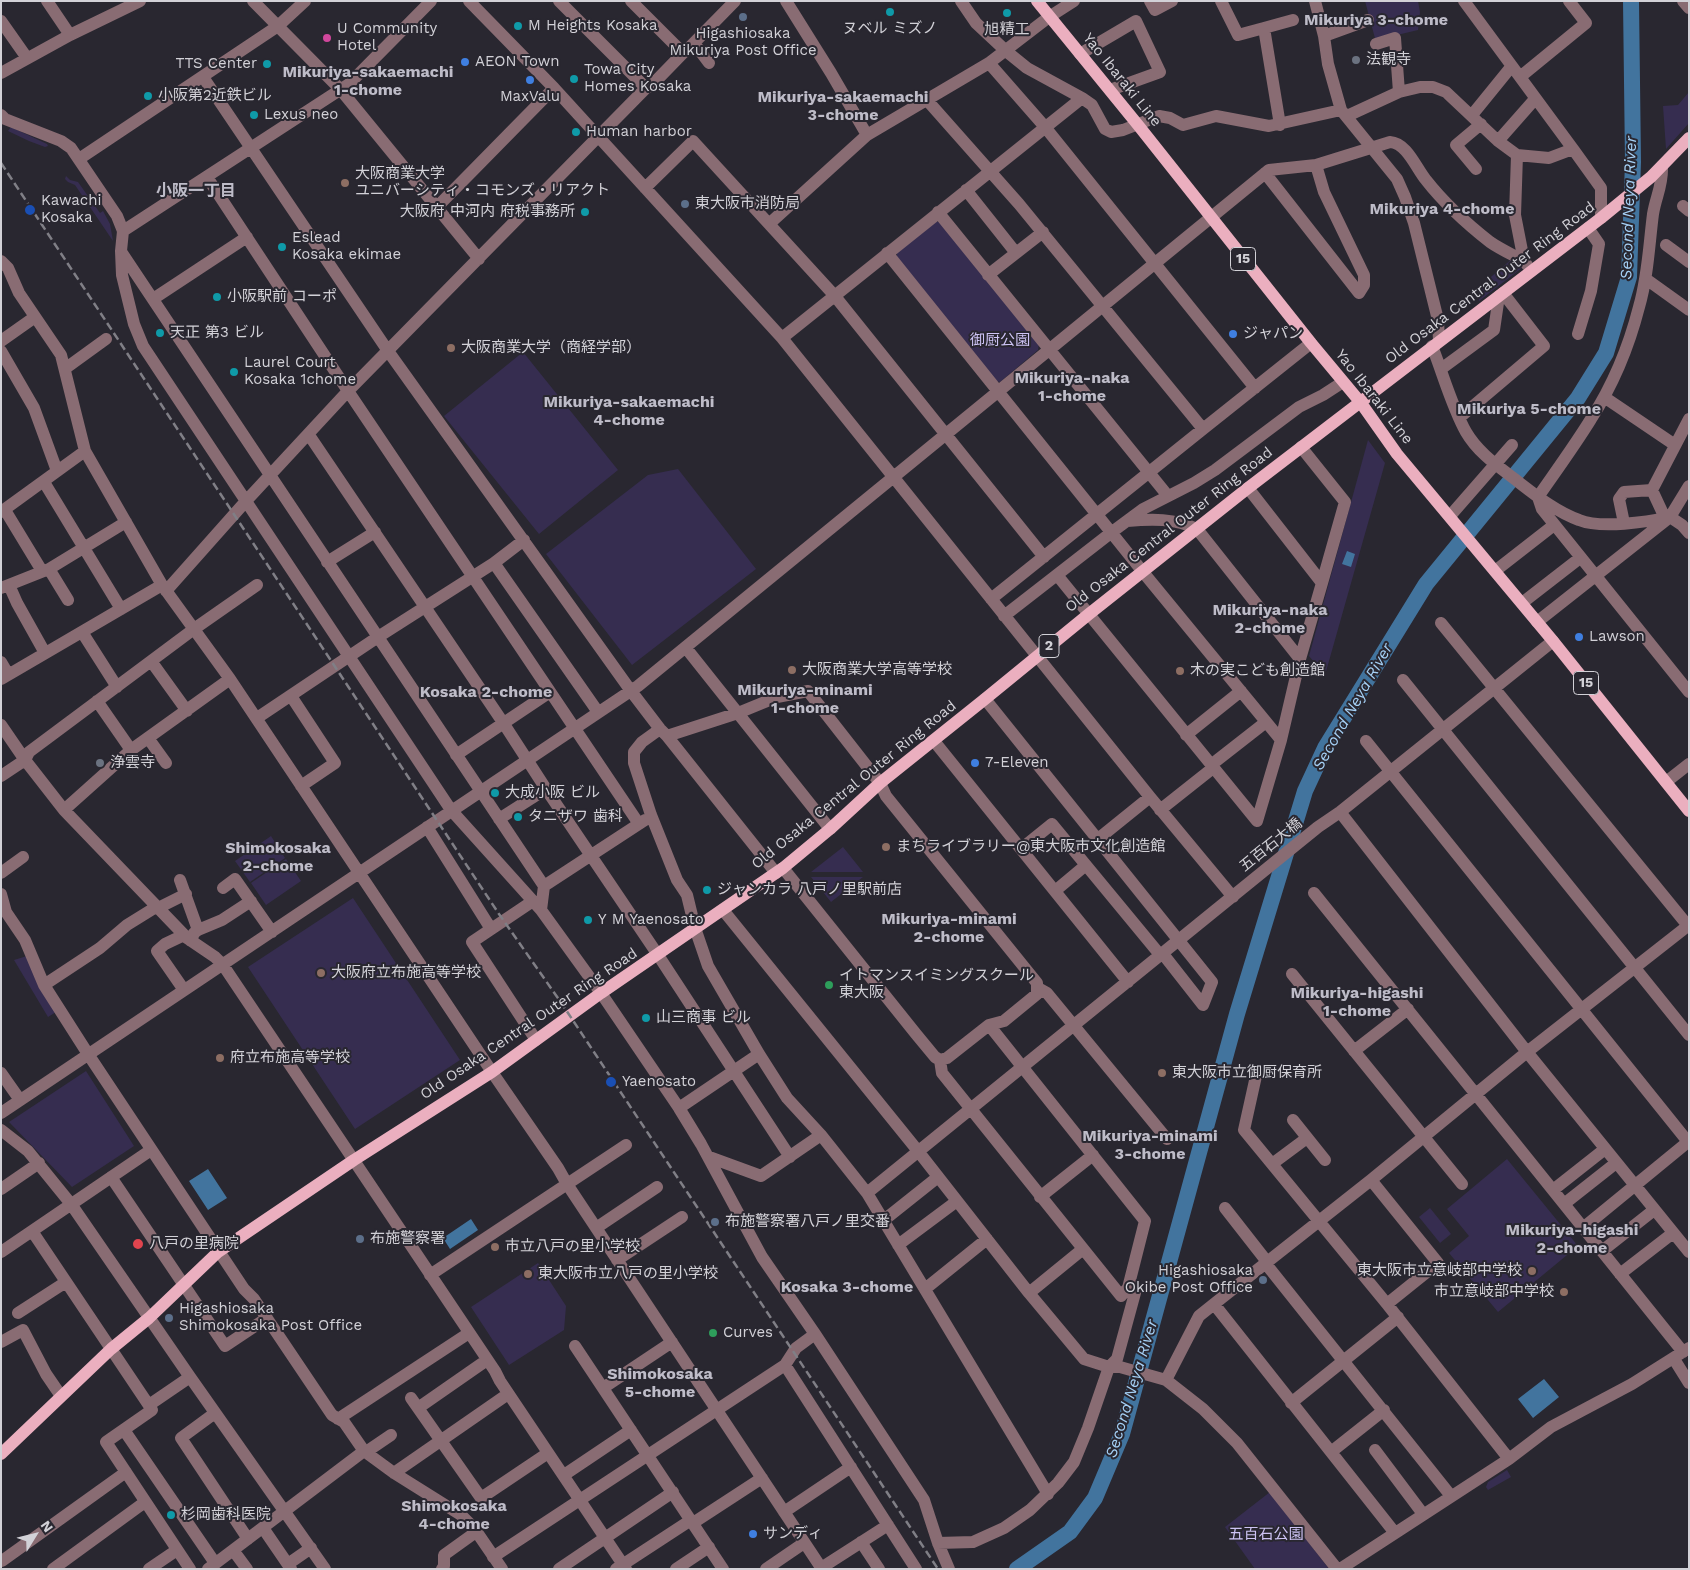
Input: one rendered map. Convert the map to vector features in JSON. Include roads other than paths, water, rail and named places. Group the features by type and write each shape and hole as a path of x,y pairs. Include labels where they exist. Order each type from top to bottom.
{"main road":[{"name":"Yao Ibaraki Line","path":"1037,1 1361,403 1397,454 1522,603 1689,811"},
{"name":"Old Osaka Central Outer Ring Road","path":"1,1454 111,1349 149,1318 218,1252 354,1160 492,1072 601,993 779,871 830,829 880,783 1089,614 1301,447 1603,217 1651,177 1689,138"}],"street":[{"path":"47,1 70,35"},
{"path":"1,73 70,35 140,1"},
{"path":"253,1 340,89 480,258"},
{"path":"79,159 278,26 305,1"},
{"path":"123,231 349,84 431,1"},
{"path":"469,1 554,88 782,338 1150,798 1233,897"},
{"path":"559,1 646,88"},
{"path":"631,1 683,53"},
{"path":"1,662 5,676 120,609 164,588 310,435 348,391 646,88 651,86 686,52 735,1"},
{"path":"786,1 867,135"},
{"path":"961,1 976,23 1006,52 1027,68 1092,105 1105,129 1111,132 1138,125 1159,116 1170,118 1183,125 1216,116 1268,126 1344,113 1399,92 1420,87 1433,87 1446,92 1498,141 1517,155 1549,158 1572,149"},
{"path":"769,224 867,135 1006,52 1049,17 1074,1"},
{"path":"1150,1 1155,10 1172,1"},
{"path":"1221,1 1238,35 1293,20"},
{"path":"1315,1 1324,36 1328,64 1344,113 1397,178 1405,197 1414,223 1438,320 1436,344 1441,369 1459,418 1477,448 1496,465 1553,508 1580,521 1603,525 1667,518 1682,525 1689,533"},
{"path":"1464,1 1601,188 1603,217"},
{"path":"1520,78 1586,23 1569,1"},
{"path":"1683,1 1689,8"},
{"path":"1324,36 1368,20"},
{"path":"1,21 26,58"},
{"path":"1080,54 1136,21 1160,72 1110,90"},
{"path":"1264,28 1280,124"},
{"path":"1376,44 1396,38 1399,92"},
{"path":"694,43 709,63"},
{"path":"989,63 1045,127 1255,388"},
{"path":"1472,115 1512,66"},
{"path":"203,76 388,351 631,691 664,733 935,1057 940,1060 947,1058 989,1025 1004,1021 1037,994 1037,983 886,796 880,783 808,691 777,697 738,713 664,733 642,742 634,752 634,763 651,816 677,880 687,895 695,928 708,966 787,1098 821,1135 868,1193 1048,1494"},
{"path":"437,207 554,88"},
{"path":"782,338 1082,98"},
{"path":"926,99 992,171 1203,429"},
{"path":"1498,141 1535,99"},
{"path":"1,115 5,119 61,141 70,148 117,216 123,231 121,250 122,274 127,301 135,328 143,346 451,810 537,905 601,993 679,1108 709,1157 762,1257 924,1500 938,1543 950,1569"},
{"path":"1476,169 1456,145 1481,124"},
{"path":"645,188 693,141 834,296 1044,557"},
{"path":"1,1113 631,691 1269,170 1316,165 1390,142 1397,142 1404,148 1426,180 1447,204 1491,243 1524,261 1532,271"},
{"path":"1517,155 1514,215 1524,261"},
{"path":"1265,173 1359,293 1364,285 1364,275 1324,192 1316,165"},
{"path":"1538,497 1592,418 1627,344 1646,279 1653,212 1663,180 1662,166"},
{"path":"207,177 348,391 639,824"},
{"path":"966,190 1016,253"},
{"path":"938,212 1168,496"},
{"path":"1578,334 1591,291 1599,244 1588,228"},
{"path":"988,275 1043,232"},
{"path":"153,299 247,238"},
{"path":"1666,245 1689,262"},
{"path":"121,250 544,886"},
{"path":"887,253 1143,572 1281,740"},
{"path":"4,269 61,355 66,368 85,451 164,588 257,718 558,1168 821,1568 888,1525"},
{"path":"1646,279 1689,310"},
{"path":"1441,369 1494,330 1501,295"},
{"path":"1459,418 1544,346 1501,295"},
{"path":"1,341 35,317"},
{"path":"66,368 106,339"},
{"path":"991,599 1311,343"},
{"path":"1,351 34,408 57,470"},
{"path":"1004,616 1143,509 1215,470 1299,407 1343,382"},
{"path":"1604,396 1675,445"},
{"path":"1652,490 1689,419"},
{"path":"310,435 426,606 790,1157"},
{"path":"1450,516 1512,445"},
{"path":"1057,575 1257,821 1281,740 1300,659 1345,502 1301,447"},
{"path":"68,600 3,511 85,451"},
{"path":"44,482 120,609"},
{"path":"1536,622 1667,518 1689,486"},
{"path":"1248,488 1322,583"},
{"path":"1652,490 1667,518"},
{"path":"1624,523 1619,499 1624,492 1652,490"},
{"path":"1538,497 1542,509 1554,525 1689,692"},
{"path":"1127,521 1168,520 1188,524 1197,529 1300,659"},
{"path":"45,653 17,603 5,586 46,570 126,522"},
{"path":"1495,571 1554,525"},
{"path":"327,562 375,532"},
{"path":"257,718 472,575 494,563 524,540"},
{"path":"1522,603 1580,558"},
{"path":"494,563 598,712"},
{"path":"1,776 24,760 29,752 97,701 257,585"},
{"path":"1166,1380 1199,1316 1371,1180 1526,1052 1688,926 1441,623"},
{"path":"82,632 117,687"},
{"name":"五百石大橋","path":"868,1193 1318,828 1553,641"},
{"path":"686,648 830,829"},
{"path":"151,661 187,710"},
{"path":"64,810 131,750 230,679"},
{"path":"1403,680 1689,1034"},
{"path":"1186,735 1241,691"},
{"path":"456,755 550,692"},
{"path":"291,696 335,763 302,786"},
{"path":"986,699 1212,982 1203,1005 1052,824 1022,849"},
{"path":"97,701 131,750"},
{"path":"1160,810 1266,722"},
{"path":"1,725 24,760 64,810 157,908 188,938 223,965 581,1501 622,1567 762,1478"},
{"path":"148,738 166,763"},
{"path":"934,741 1128,982"},
{"path":"1366,741 1688,1139 1635,1186 1583,1228"},
{"path":"1666,782 1689,764"},
{"path":"499,819 546,789"},
{"path":"1098,839 1150,798"},
{"path":"1340,812 1526,1052 1689,1252"},
{"path":"536,1040 472,942 491,929 537,905 544,886 651,816"},
{"path":"427,827 491,929"},
{"path":"1,873 23,857"},
{"path":"1055,891 1086,865"},
{"path":"223,888 235,879 272,932"},
{"path":"180,880 198,930"},
{"path":"1314,892 1682,1353 1689,1383"},
{"path":"44,985 100,948 128,925 186,894"},
{"path":"184,990 157,951 165,944 188,938 198,930 222,920 251,901"},
{"path":"2,902 6,912 25,940 44,985 88,1054 218,1252 244,1289 254,1299 332,1415 344,1422 365,1452 394,1473 461,1515 476,1532 502,1569"},
{"path":"723,910 918,1151 1029,1293 1084,1359 1166,1380 1203,1409 1237,1443 1338,1569 1509,1458 1551,1427 1632,1384 1682,1353"},
{"path":"1292,974 1462,1184"},
{"path":"1038,988 1047,992 1167,1139"},
{"path":"1354,1051 1408,1010"},
{"path":"940,1060 942,1073 1121,1296 1128,1288 1145,1221 989,1025"},
{"path":"679,1108 759,1054"},
{"path":"1,1073 20,1100"},
{"path":"1256,1076 1244,1130 1398,1317 1509,1458"},
{"path":"1293,1120 1325,1160"},
{"path":"1,1130 28,1151 71,1204 325,1569"},
{"path":"709,1157 762,1176 821,1135"},
{"path":"1272,1164 1307,1138"},
{"path":"430,1275 626,1145"},
{"path":"1553,1190 1605,1149"},
{"path":"1,1252 151,1150"},
{"path":"1040,1197 1093,1155"},
{"path":"1,1189 39,1163"},
{"path":"1564,1204 1616,1163"},
{"path":"111,1177 225,1346 267,1318"},
{"path":"884,1220 938,1177"},
{"path":"1371,1180 1438,1263 1387,1304"},
{"path":"596,1228 657,1187"},
{"path":"898,1245 957,1201"},
{"path":"1224,1208 1451,1496"},
{"path":"1602,1251 1654,1210"},
{"path":"617,1260 682,1217"},
{"path":"32,1231 152,1410 106,1442 190,1569"},
{"path":"1620,1274 1673,1232"},
{"path":"925,1289 987,1239"},
{"path":"1029,1293 1083,1249"},
{"path":"18,1312 66,1282"},
{"path":"938,1543 973,1542 1004,1528 1030,1510 1048,1494 1074,1462 1117,1359 1135,1292 1128,1288"},
{"path":"1214,1304 1395,1533"},
{"path":"1292,1403 1398,1317"},
{"path":"1,1342 23,1330 46,1374 61,1396"},
{"path":"338,1419 469,1333"},
{"path":"493,1557 581,1501 785,1365 796,1348 815,1334"},
{"path":"603,1388 672,1342"},
{"path":"575,1346 723,1569"},
{"path":"487,1360 415,1403 481,1498 548,1453"},
{"path":"785,1365 916,1569"},
{"path":"148,1405 190,1377"},
{"path":"394,1473 508,1394"},
{"path":"1331,1452 1384,1410"},
{"path":"215,1412 181,1438 248,1539"},
{"path":"124,1430 212,1566 365,1452 391,1435"},
{"path":"564,1476 631,1430"},
{"path":"1375,1450 1423,1514"},
{"path":"784,1512 850,1466"},
{"path":"8,1569 2,1561 126,1472"},
{"path":"559,1569 673,1492"},
{"path":"53,1569 145,1502"},
{"path":"263,1528 289,1566 311,1548"},
{"path":"442,1569 444,1566 444,1555 476,1532"},
{"path":"861,1542 879,1569"},
{"path":"766,1569 804,1543"},
{"path":"676,1569 709,1547"},
{"path":"150,1569 177,1550"},
{"path":"234,1550 247,1569"}],"water":[{"path":"1347,551 1355,554 1351,567 1342,564"},
{"path":"208,1169 227,1198 208,1210 189,1181"},
{"path":"471,1219 478,1230 450,1249 443,1238"},
{"path":"1544,1379 1559,1397 1533,1418 1518,1399"}],"waterway":[{"name":"Second Neya River","path":"1017,1569 1070,1532 1095,1498 1122,1434 1237,1014 1305,791 1325,748 1426,584 1578,398 1606,353 1629,277 1633,162 1631,1"}],"railway":[{"path":"1,163 499,914 560,1001 938,1569"}],"place":[{"name":"ヌベル ミズノ","path":"890,12"},
{"name":"旭精工","path":"1007,13"},
{"name":"Higashiosaka Mikuriya Post Office","path":"743,17"},
{"name":"M Heights Kosaka","path":"518,26"},
{"name":"U Community Hotel","path":"327,38"},
{"name":"法観寺","path":"1356,60"},
{"name":"AEON Town","path":"465,62"},
{"name":"TTS Center","path":"267,64"},
{"name":"Towa City Homes Kosaka","path":"574,79"},
{"name":"MaxValu","path":"530,80"},
{"name":"小阪第2近鉄ビル","path":"148,96"},
{"name":"Lexus neo","path":"254,115"},
{"name":"Human harbor","path":"576,132"},
{"name":"大阪商業大学 ユニバーシティ・コモンズ・リアクト","path":"345,183"},
{"name":"東大阪市消防局","path":"685,204"},
{"name":"Kawachi Kosaka","path":"30,210"},
{"name":"大阪府 中河内 府税事務所","path":"585,212"},
{"name":"Eslead Kosaka ekimae","path":"282,247"},
{"name":"小阪駅前 コーポ","path":"217,297"},
{"name":"天正 第3 ビル","path":"160,333"},
{"name":"ジャパン","path":"1233,334"},
{"name":"大阪商業大学（商経学部）","path":"451,348"},
{"name":"Laurel Court Kosaka 1chome","path":"234,372"},
{"name":"Lawson","path":"1579,637"},
{"name":"大阪商業大学高等学校","path":"792,670"},
{"name":"木の実こども創造館","path":"1180,671"},
{"name":"浄雲寺","path":"100,763"},
{"name":"7-Eleven","path":"975,763"},
{"name":"大成小阪 ビル","path":"495,793"},
{"name":"タニザワ 歯科","path":"518,817"},
{"name":"まちライブラリー@東大阪市文化創造館","path":"886,847"},
{"name":"ジャンカラ 八戸ノ里駅前店","path":"707,890"},
{"name":"Y M Yaenosato","path":"588,920"},
{"name":"大阪府立布施高等学校","path":"321,973"},
{"name":"イトマンスイミングスクール 東大阪","path":"829,985"},
{"name":"山三商事 ビル","path":"646,1018"},
{"name":"府立布施高等学校","path":"220,1058"},
{"name":"東大阪市立御厨保育所","path":"1162,1073"},
{"name":"Yaenosato","path":"611,1082"},
{"name":"布施警察署八戸ノ里交番","path":"715,1222"},
{"name":"布施警察署","path":"360,1239"},
{"name":"八戸の里病院","path":"138,1244"},
{"name":"市立八戸の里小学校","path":"495,1247"},
{"name":"東大阪市立意岐部中学校","path":"1532,1271"},
{"name":"東大阪市立八戸の里小学校","path":"528,1274"},
{"name":"Higashiosaka Okibe Post Office","path":"1263,1280"},
{"name":"市立意岐部中学校","path":"1564,1292"},
{"name":"Higashiosaka Shimokosaka Post Office","path":"169,1318"},
{"name":"Curves","path":"713,1333"},
{"name":"杉岡歯科医院","path":"171,1515"},
{"name":"サンディ","path":"753,1534"}],"district":[{"name":"Mikuriya 3-chome","path":"1376,20"},
{"name":"Mikuriya-sakaemachi 1-chome","path":"368,81"},
{"name":"Mikuriya-sakaemachi 3-chome","path":"843,106"},
{"name":"小阪一丁目","path":"196,191"},
{"name":"Mikuriya 4-chome","path":"1442,209"},
{"name":"Mikuriya-naka 1-chome","path":"1072,387"},
{"name":"Mikuriya 5-chome","path":"1529,409"},
{"name":"Mikuriya-sakaemachi 4-chome","path":"629,411"},
{"name":"Mikuriya-naka 2-chome","path":"1270,619"},
{"name":"Kosaka 2-chome","path":"486,692"},
{"name":"Mikuriya-minami 1-chome","path":"805,699"},
{"name":"Shimokosaka 2-chome","path":"278,857"},
{"name":"Mikuriya-minami 2-chome","path":"949,928"},
{"name":"Mikuriya-higashi 1-chome","path":"1357,1002"},
{"name":"Mikuriya-minami 3-chome","path":"1150,1145"},
{"name":"Mikuriya-higashi 2-chome","path":"1572,1239"},
{"name":"Kosaka 3-chome","path":"847,1287"},
{"name":"Shimokosaka 5-chome","path":"660,1383"},
{"name":"Shimokosaka 4-chome","path":"454,1515"}],"park label":[{"name":"御厨公園","path":"1000,341"},
{"name":"五百石公園","path":"1266,1535"}]}
